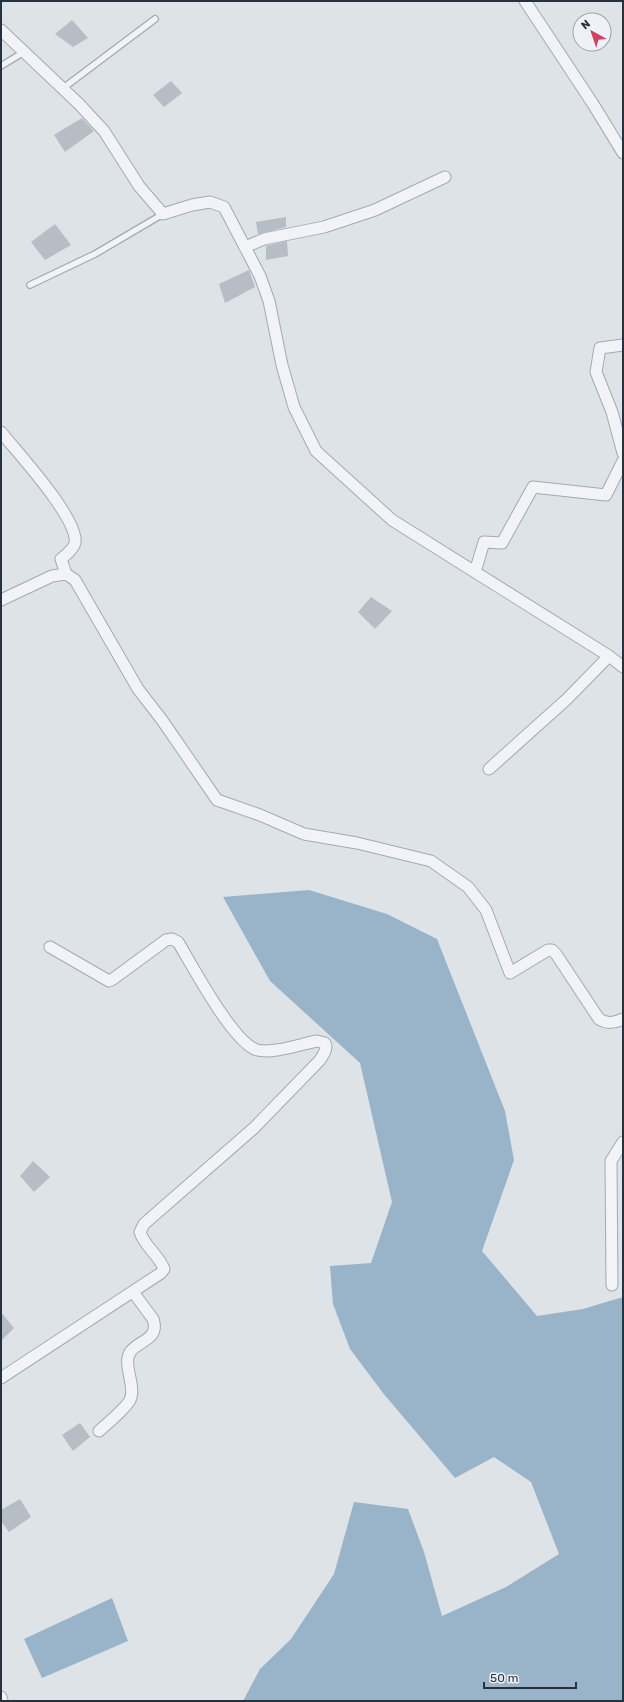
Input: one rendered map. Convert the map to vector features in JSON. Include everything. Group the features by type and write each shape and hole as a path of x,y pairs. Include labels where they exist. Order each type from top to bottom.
{"street":[{"path":"525,1 593,104 623,153"},
{"path":"1,30 79,104 104,131 139,186 163,214 192,205 210,202 224,207 260,276 269,301 282,365 294,407 316,451 392,520 623,666"},
{"path":"245,247 264,239 324,227 375,210 444,177"},
{"path":"623,345 600,348 596,372 612,412 623,453"},
{"path":"1,432 59,503 72,526 75,542 70,552 61,559 66,574"},
{"path":"475,572 484,542 502,543 533,488 606,495 622,464"},
{"path":"1,600 52,576 66,574 76,580 138,689 217,800 260,815 304,834 357,843 431,861 468,887 486,910 510,972 548,950 552,950 599,1019 605,1023 623,1019"},
{"path":"489,768 567,699 609,656"},
{"path":"1,1378 161,1274 164,1269 162,1262 142,1238 140,1232 144,1224 254,1128 320,1060 324,1054 326,1046 325,1043 318,1041 267,1051 256,1049 247,1044 222,1016 178,942 172,939 166,940 109,981 50,947"},
{"path":"612,1285 611,1161 623,1142"},
{"path":"99,1431 130,1402 132,1394 128,1356 131,1351 152,1336 154,1331 155,1324 153,1319 133,1292"},
{"path":"1,1697 2,1701"}],"lane":[{"path":"62,89 155,19"},
{"path":"1,66 24,52"},
{"path":"30,285 95,254 163,214"}],"water":[{"path":"309,890 387,914 437,939 505,1111 514,1160 482,1251 537,1316 583,1309 623,1297 623,1701 243,1701 260,1669 291,1639 334,1574 354,1502 408,1509 424,1552 442,1616 506,1587 559,1554 531,1482 494,1457 455,1478 383,1393 350,1349 333,1304 330,1266 371,1263 392,1202 360,1063 270,981 223,897"},
{"path":"112,1598 128,1641 42,1678 24,1639"}],"building":[{"path":"72,20 88,38 73,47 55,34"},
{"path":"171,81 182,93 164,107 153,95"},
{"path":"82,118 94,131 65,152 54,135"},
{"path":"286,217 286,227 258,234 256,222"},
{"path":"55,224 71,245 45,260 31,242"},
{"path":"287,241 288,256 266,260 266,246"},
{"path":"249,270 255,287 225,303 219,284"},
{"path":"371,597 392,611 375,629 358,612"},
{"path":"33,1161 50,1177 34,1192 20,1176"},
{"path":"1,1312 14,1328 1,1341"},
{"path":"80,1423 90,1437 73,1451 62,1435"},
{"path":"20,1499 31,1517 9,1532 1,1521 1,1510"}]}
